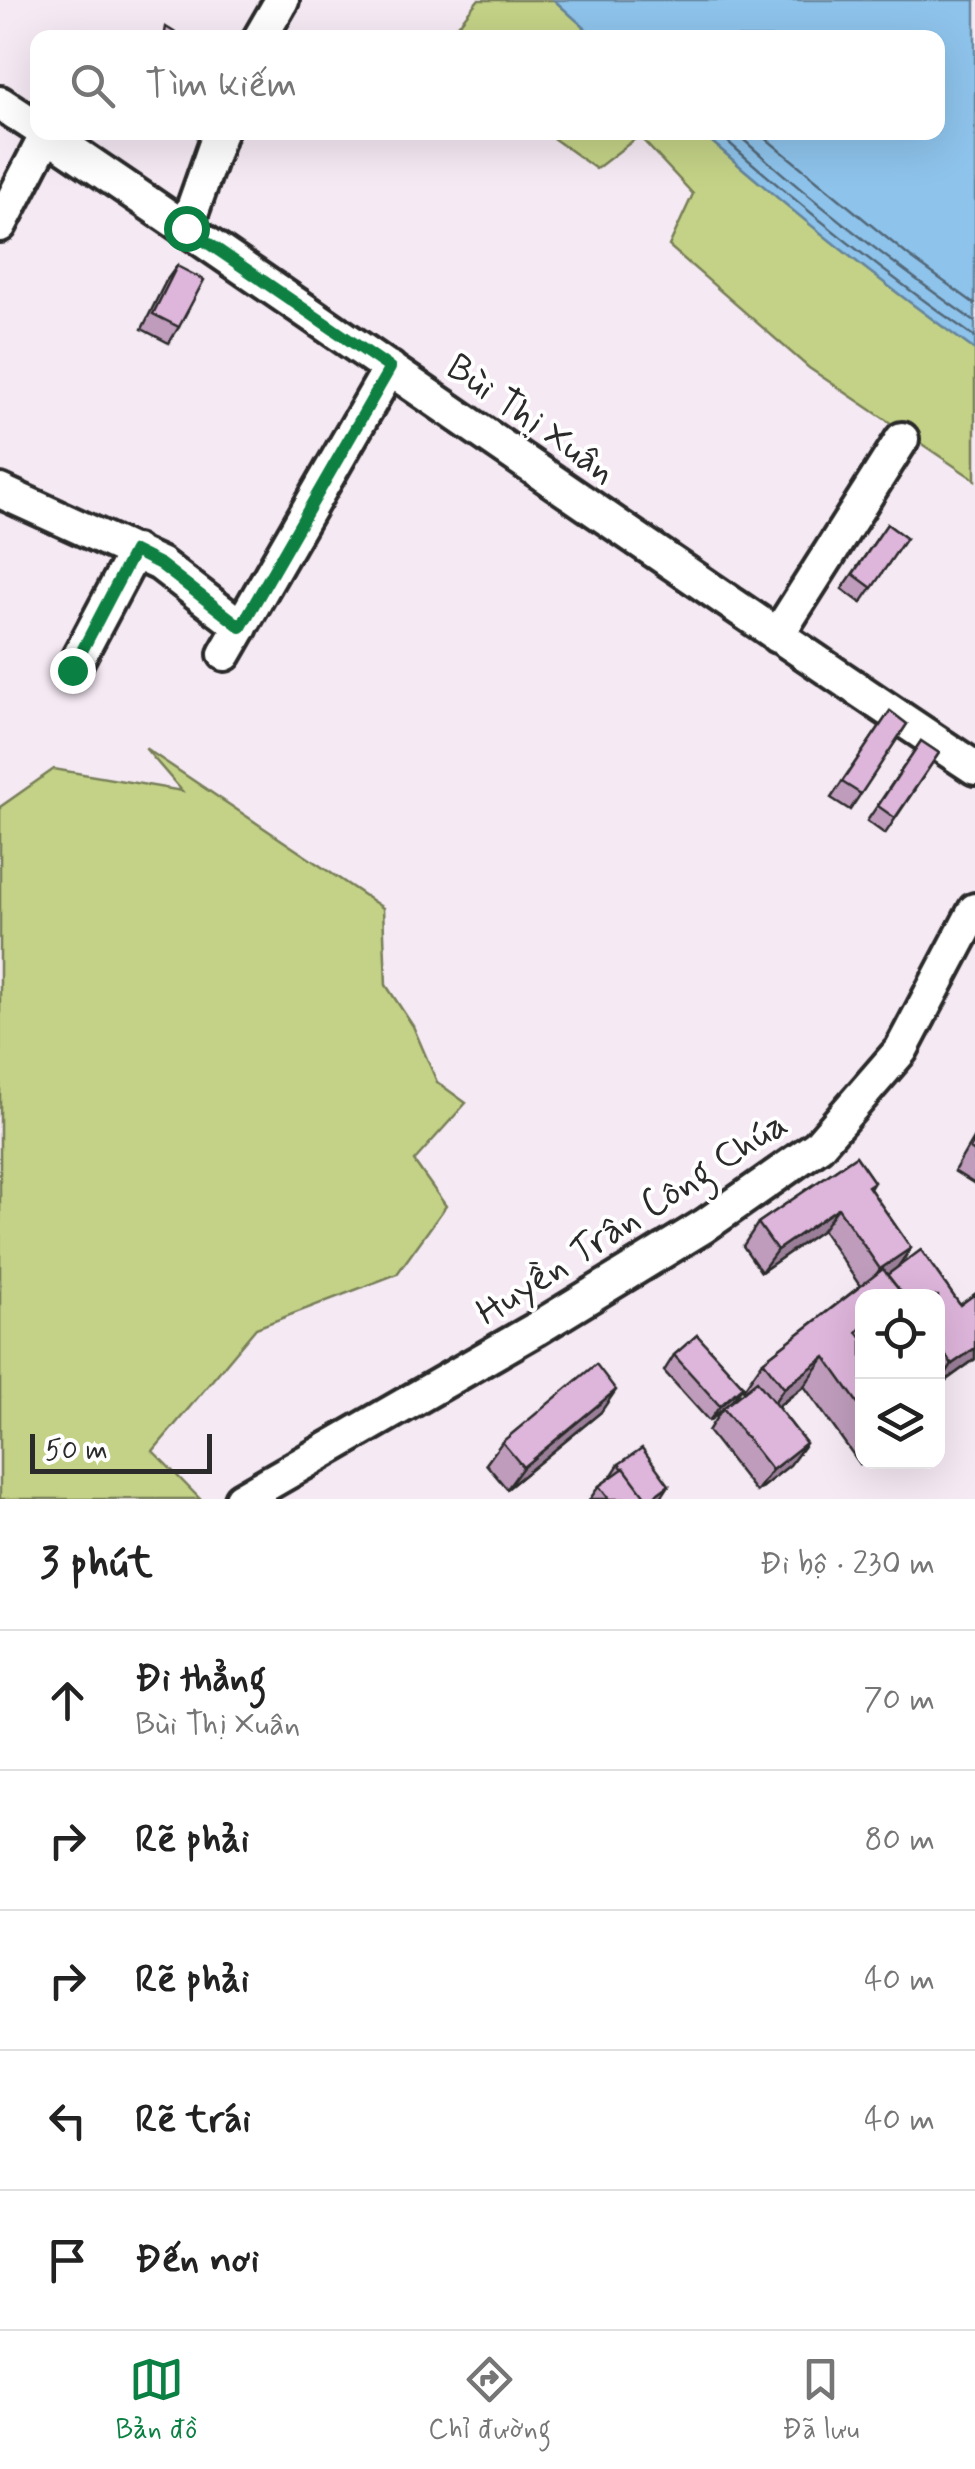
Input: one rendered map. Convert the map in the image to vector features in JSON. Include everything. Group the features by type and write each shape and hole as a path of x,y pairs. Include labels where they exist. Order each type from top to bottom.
{"street":[{"path":"265,30 282,0"},
{"name":"Bùi Thị Xuân","path":"0,102 30,123"},
{"path":"0,225 39,140"},
{"name":"Bùi Thị Xuân","path":"55,140 975,768"},
{"path":"186,228 217,140"},
{"path":"0,492 160,564 233,641 390,368"},
{"path":"777,636 902,439"},
{"path":"72,670 134,551"},
{"name":"Huyền Trân Công Chúa","path":"241,1499 570,1308 704,1226 818,1146 901,1050 975,910"}],"green space":[{"path":"478,0 554,0 587,30 454,30"},
{"path":"556,140 634,140 596,169"},
{"path":"643,140 710,140 836,245 975,350 975,480 809,368 669,246 693,194"},
{"path":"145,748 383,908 386,985 413,1026 437,1082 466,1103 414,1161 446,1206 397,1274 256,1328 153,1451 200,1499 0,1499 0,807 54,769 182,791"}],"water":[{"path":"554,0 975,0 975,350 836,245 710,140 945,140 945,30 587,30"}],"building":[{"path":"177,266 204,280 179,327 153,314"},
{"path":"887,524 906,538 872,588 853,574"},
{"path":"890,711 907,724 861,794 842,782"},
{"path":"921,741 939,753 895,818 878,806"},
{"path":"856,1156 874,1182 868,1186 911,1248 880,1269 838,1208 777,1250 758,1223"},
{"path":"921,1250 960,1305 975,1294 975,1348 952,1364 945,1354 945,1289 898,1289 887,1275"},
{"path":"883,1269 899,1289 857,1289"},
{"path":"855,1290 855,1399 825,1357 784,1388 763,1361"},
{"path":"697,1335 743,1386 720,1406 674,1355"},
{"path":"596,1364 616,1390 523,1467 502,1442"},
{"path":"757,1381 806,1443 772,1470 723,1408"},
{"path":"642,1448 669,1485 650,1499 619,1464"},
{"path":"624,1468 647,1499 609,1499 599,1486"}],"route":[{"path":"72,670 134,551 191,586 241,627 390,368 186,228"}]}
